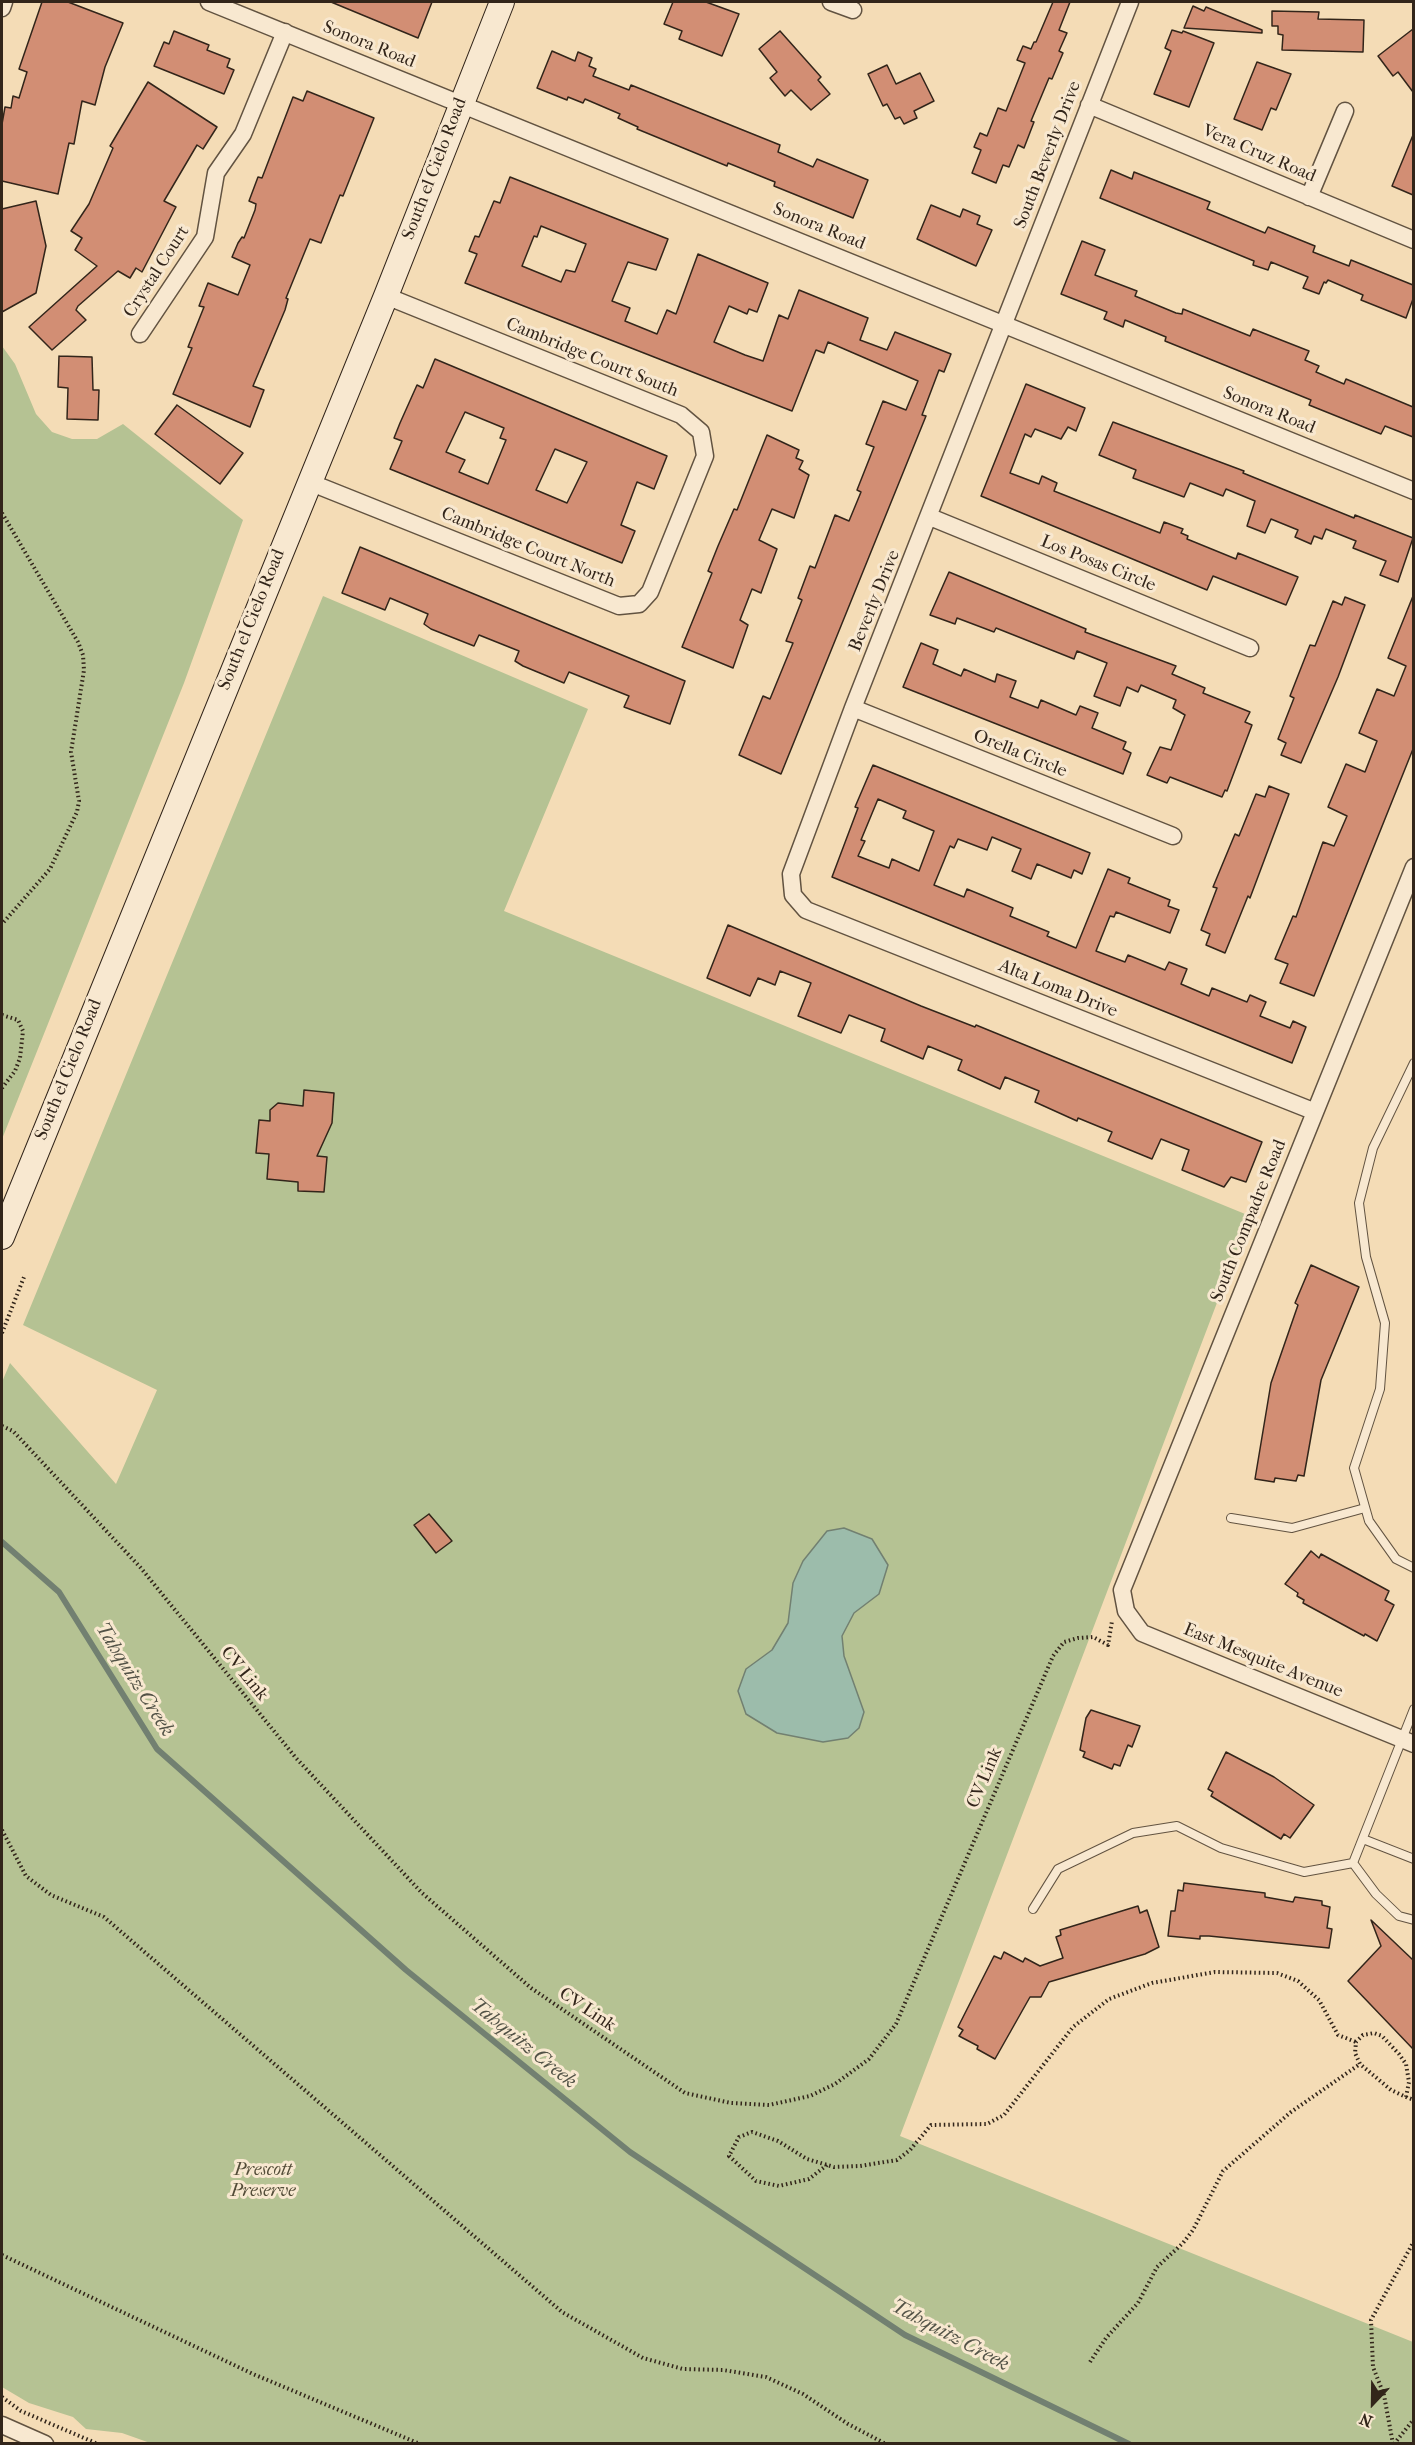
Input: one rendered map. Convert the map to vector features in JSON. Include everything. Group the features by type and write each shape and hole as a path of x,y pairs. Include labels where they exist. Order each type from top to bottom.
{"street":[{"path":"2,8 4,2"},
{"name":"Sonora Road","path":"209,2 1413,491"},
{"name":"South el Cielo Road","path":"2,1238 386,296 502,2"},
{"path":"831,2 852,10"},
{"name":"South Beverly Drive","path":"1004,323 1130,2"},
{"name":"Crystal Court","path":"140,334 205,237 216,173 243,134 285,32"},
{"name":"Vera Cruz Road","path":"1089,105 1413,240"},
{"path":"1309,196 1345,111"},
{"name":"Cambridge Court South","path":"386,296 681,415 701,432 705,456 683,512"},
{"name":"Beverly Drive","path":"793,895 791,874 1004,323"},
{"name":"Cambridge Court North","path":"309,482 619,606 639,604 650,592 683,512"},
{"name":"Los Posas Circle","path":"930,517 1250,648"},
{"name":"Orella Circle","path":"854,708 1173,836"},
{"name":"South Compadre Road","path":"1122,1590 1413,867"},
{"name":"Alta Loma Drive","path":"793,895 806,910 1313,1111"},
{"name":"East Mesquite Avenue","path":"1122,1590 1126,1611 1142,1633 1408,1742"},
{"path":"2,2425 36,2442"}],"lane":[{"path":"1413,1063 1411,1078 1373,1148 1359,1203 1366,1257 1385,1323 1380,1389 1354,1468 1369,1521 1395,1559 1413,1568"},
{"path":"1231,1518 1292,1528 1365,1508"},
{"path":"1353,1863 1408,1742 1413,1709"},
{"path":"1033,1909 1058,1869 1133,1833 1177,1826 1221,1848 1305,1872 1353,1863"},
{"path":"1363,1839 1413,1859"},
{"path":"1353,1863 1376,1894 1400,1916 1413,1920"}],"path":[{"path":"2,513 78,642 83,655 84,670 71,752 79,801 77,812 50,869 2,924"},
{"path":"2,1015 18,1020 23,1031 20,1058 15,1071 2,1088"},
{"path":"2,1333 24,1277"},
{"name":"CV Link","path":"2,1426 13,1431 140,1567 296,1758 422,1893 540,1995 685,2093 731,2103 769,2105 810,2096 835,2084 869,2059 896,2024 1053,1656 1064,1642 1078,1638 1093,1637 1108,1645"},
{"path":"2,1830 26,1876 51,1895 104,1917 562,2312 643,2358 683,2370 723,2370 766,2377 803,2394 848,2424 886,2444"},
{"path":"827,2165 809,2179 779,2186 756,2181 729,2156 740,2137 752,2132 778,2140 807,2158 827,2165 860,2166 897,2160 910,2150 931,2125 987,2124 1004,2115 1073,2027 1109,1999 1152,1983 1215,1972 1277,1973 1298,1980 1318,2000 1338,2035 1356,2042"},
{"path":"1406,2097 1409,2082 1406,2064 1382,2036 1374,2033 1363,2035 1356,2042 1355,2053 1360,2064 1383,2085 1406,2097 1413,2100"},
{"path":"1090,2362 1106,2338 1138,2303 1157,2267 1183,2243 1223,2171 1291,2112 1360,2064"},
{"path":"1393,2444 1383,2395 1373,2367 1371,2320 1413,2241"},
{"path":"2,2255 253,2374 420,2444"},
{"path":"2,2397 21,2411 98,2444"},
{"path":"1393,2444 1413,2419"}],"green space":[{"path":"2,346 15,364 36,414 52,432 72,439 97,439 123,424 243,520 184,683 2,1139"},
{"name":"Prescott Preserve","path":"323,596 588,709 504,911 1250,1216 900,2136 1413,2342 1413,2443 153,2444 122,2433 86,2429 73,2417 29,2403 2,2387 2,1382 10,1363 116,1484 157,1390 23,1325"}],"shaded area":[{"path":"844,1528 872,1539 888,1565 879,1594 854,1613 842,1636 844,1656 864,1712 859,1728 848,1738 823,1742 777,1733 746,1714 738,1691 746,1669 772,1650 788,1623 793,1583 803,1561 827,1531"}],"building":[{"path":"42,2 68,2 123,23 105,67 95,105 82,101 74,144 69,143 58,194 2,181 2,124 5,107 11,108 13,96 19,98 27,72 19,69"},
{"path":"331,2 432,2 418,38"},
{"path":"673,2 706,2 739,14 722,56 679,39 682,31 664,24"},
{"path":"1053,2 1070,2 1059,30 1067,33 1059,51 1063,53 1052,79 1049,78 1031,121 1034,122 1024,148 1018,145 1009,167 1003,165 996,183 972,173 981,150 974,147 980,133 987,136 998,108 1006,111 1025,63 1017,60 1023,46 1031,49 1036,42"},
{"path":"1193,6 1204,11 1206,7 1262,30 1262,33 1184,28"},
{"path":"1272,11 1319,12 1318,19 1364,20 1363,52 1282,50 1283,35 1278,34 1278,26 1272,26"},
{"path":"1413,29 1413,92 1398,72 1393,76 1378,56"},
{"path":"1172,30 1182,33 1183,31 1214,43 1189,107 1154,94 1171,51 1165,48"},
{"path":"174,31 209,45 207,50 230,59 227,67 234,70 224,94 154,66 164,42 169,44"},
{"path":"780,31 821,77 818,80 830,94 811,110 791,90 785,96 770,78 777,72 759,49"},
{"path":"552,51 575,61 578,52 592,58 589,66 596,69 593,76 629,90 631,85 780,145 778,152 813,167 817,159 868,180 853,218 774,186 775,182 728,163 727,166 637,129 638,127 618,118 620,114 585,99 583,103 568,97 567,100 537,88"},
{"path":"1257,62 1291,74 1276,110 1271,108 1262,130 1234,119"},
{"path":"887,65 896,84 920,73 934,101 914,111 917,118 904,124 900,117 895,119 887,104 883,106 868,74"},
{"path":"148,82 217,127 203,149 197,145 164,201 176,207 142,272 136,268 130,278 118,271 78,306 76,310 86,320 52,350 29,327 97,266 75,250 82,238 71,231 89,204 113,148 110,146"},
{"path":"307,91 374,118 343,196 340,195 321,243 310,239 286,298 288,299 285,310 253,386 264,390 250,427 173,394 192,348 188,347 204,307 199,306 208,283 238,295 250,265 232,257 238,243 242,237 244,238 255,210 256,204 249,201 258,177 262,178 293,97 303,101"},
{"path":"1413,135 1413,195 1392,186"},
{"path":"1111,170 1132,179 1134,172 1210,202 1207,209 1265,233 1268,227 1315,246 1313,252 1349,266 1351,260 1413,285 1413,299 1406,318 1361,300 1363,295 1328,280 1324,282 1319,294 1303,288 1308,277 1271,262 1268,270 1253,265 1254,261 1100,198"},
{"path":"510,177 668,239 656,270 628,262 612,301 630,308 625,321 657,334 667,310 676,314 698,254 768,283 757,312 749,309 747,314 729,306 714,342 745,355 763,361 779,315 788,319 799,290 868,318 860,340 887,350 895,332 951,354 944,372 939,370 922,415 926,416 781,774 739,755 763,696 770,699 793,643 786,641 802,600 798,598 810,566 815,568 835,515 849,521 861,492 857,490 874,447 866,444 883,401 906,410 918,381 828,342 824,353 816,350 792,411 465,283 477,254 469,251 475,236 479,237 494,201 500,203","holes":["541,226 586,244 575,272 566,270 561,282 522,266 534,236 537,237"]},
{"path":"36,201 46,246 36,293 2,312 2,209"},
{"path":"931,205 960,217 963,209 980,216 977,224 992,230 976,266 917,239"},
{"path":"1082,241 1105,250 1095,275 1137,291 1135,296 1176,313 1182,314 1183,309 1250,336 1253,329 1309,351 1305,360 1319,366 1316,372 1344,384 1346,379 1413,407 1413,437 1385,426 1381,434 1309,405 1311,400 1165,341 1166,337 1125,320 1123,327 1104,319 1107,312 1061,294"},
{"path":"59,356 92,357 93,390 99,390 98,420 67,419 68,388 58,387"},
{"path":"435,359 667,456 654,489 637,482 621,525 635,531 622,563 390,469 402,441 394,438 400,423 417,385 423,388","holes":["465,412 504,428 500,438 506,440 488,484 459,472 465,460 446,452","555,449 587,462 567,503 536,490"]},
{"path":"1026,384 1085,408 1076,431 1068,427 1061,439 1035,429 1031,437 1025,434 1010,473 1039,484 1042,476 1057,483 1054,491 1160,533 1164,522 1183,529 1181,533 1188,536 1187,539 1236,559 1238,553 1298,577 1286,605 1213,576 1207,590 981,496"},
{"path":"177,405 243,453 220,484 155,434"},
{"path":"1113,422 1244,471 1243,473 1354,518 1355,515 1413,538 1398,582 1380,575 1386,561 1353,548 1356,541 1326,529 1322,539 1314,536 1311,544 1295,537 1298,530 1271,519 1265,533 1247,526 1255,501 1226,489 1223,496 1190,483 1184,497 1133,478 1136,470 1099,455"},
{"path":"767,435 799,450 796,458 803,461 799,469 809,475 794,518 772,509 759,540 777,549 761,593 752,589 740,620 748,625 733,668 682,647 712,573 708,571 718,546 734,509 737,510"},
{"path":"360,547 685,681 670,724 624,707 629,696 569,672 564,683 523,666 515,661 519,651 479,635 474,646 431,629 424,624 428,614 390,598 385,610 342,593"},
{"path":"949,572 1086,629 1085,632 1176,666 1172,674 1205,688 1203,693 1250,712 1245,722 1252,725 1227,791 1225,790 1222,797 1170,777 1167,783 1147,775 1160,747 1171,750 1185,715 1173,708 1176,700 1141,685 1138,692 1127,687 1120,706 1094,696 1107,663 1077,651 1074,659 996,628 994,632 957,618 955,624 930,615"},
{"path":"1413,596 1413,749 1314,996 1280,983 1288,964 1275,959 1293,916 1296,917 1323,842 1334,846 1347,816 1328,807 1346,764 1365,772 1377,741 1359,733 1377,689 1394,696 1406,666 1388,658"},
{"path":"1345,597 1365,605 1338,677 1301,763 1281,755 1286,743 1278,739 1294,698 1290,696 1310,645 1315,646 1333,601 1342,605"},
{"path":"921,643 938,650 933,664 961,676 964,669 995,682 997,674 1016,681 1010,697 1038,708 1041,700 1076,715 1080,706 1098,713 1092,728 1126,742 1123,749 1131,753 1123,774 903,687"},
{"path":"873,765 1090,853 1082,874 1074,870 1071,878 1037,864 1031,879 1012,871 1021,849 992,837 987,850 958,839 954,848 950,846 934,885 964,897 967,889 1013,908 1010,916 1049,932 1047,936 1076,948 1108,869 1130,878 1128,883 1170,900 1168,906 1179,910 1170,933 1116,912 1114,917 1110,916 1096,951 1125,962 1128,955 1165,970 1169,962 1187,969 1181,984 1209,996 1212,988 1247,1002 1250,995 1266,1002 1260,1016 1290,1028 1293,1021 1306,1027 1292,1063 832,877 858,808 855,807","holes":["878,799 906,811 903,818 934,831 919,871 892,859 889,868 858,856 865,841 861,840"]},
{"path":"1269,786 1289,794 1250,898 1248,896 1225,953 1206,945 1210,934 1201,930 1217,888 1213,887 1235,834 1239,836 1256,794 1265,797"},
{"path":"728,925 921,1006 975,1027 976,1025 1262,1142 1246,1182 1231,1177 1224,1187 1182,1170 1189,1150 1161,1139 1152,1159 1108,1141 1112,1132 1078,1118 1077,1121 1035,1102 1039,1091 1005,1077 1000,1089 958,1070 962,1060 928,1046 923,1059 881,1041 885,1029 849,1015 841,1033 798,1016 811,983 780,971 775,985 758,978 750,996 707,978"},
{"path":"304,1090 334,1093 332,1123 317,1156 327,1157 324,1192 298,1191 298,1182 267,1179 269,1154 256,1153 259,1120 270,1121 270,1110 278,1103 303,1106"},
{"path":"1311,1265 1359,1287 1321,1380 1304,1476 1298,1475 1296,1481 1275,1478 1274,1482 1255,1479 1271,1383 1298,1305 1295,1303"},
{"path":"429,1514 452,1541 436,1553 414,1525"},
{"path":"1311,1551 1319,1558 1321,1554 1389,1591 1385,1600 1394,1605 1377,1641 1303,1603 1304,1600 1297,1596 1298,1593 1285,1584"},
{"path":"1091,1710 1140,1726 1132,1747 1128,1745 1120,1766 1114,1764 1112,1769 1083,1757 1085,1752 1080,1750 1086,1718"},
{"path":"1226,1752 1274,1777 1314,1805 1290,1838 1284,1834 1281,1839 1211,1796 1213,1792 1208,1789"},
{"path":"1184,1883 1265,1893 1265,1897 1293,1902 1295,1897 1322,1901 1322,1905 1330,1907 1327,1928 1332,1929 1329,1948 1209,1936 1200,1936 1200,1939 1168,1936 1171,1911 1175,1911 1178,1890 1183,1891"},
{"path":"1138,1906 1140,1913 1147,1910 1159,1947 1145,1954 1049,1982 1041,1997 1030,1997 995,2059 977,2049 978,2046 959,2036 963,2030 958,2027 994,1956 1001,1959 1004,1952 1023,1962 1025,1958 1040,1966 1063,1958 1056,1937 1061,1935 1060,1930"},
{"path":"1371,1920 1413,1960 1413,2049 1348,1981 1381,1946"}],"waterway":[{"name":"Tahquitz Creek","path":"2,1542 59,1592 157,1749 406,1970 630,2152 905,2335 1129,2444"}]}
